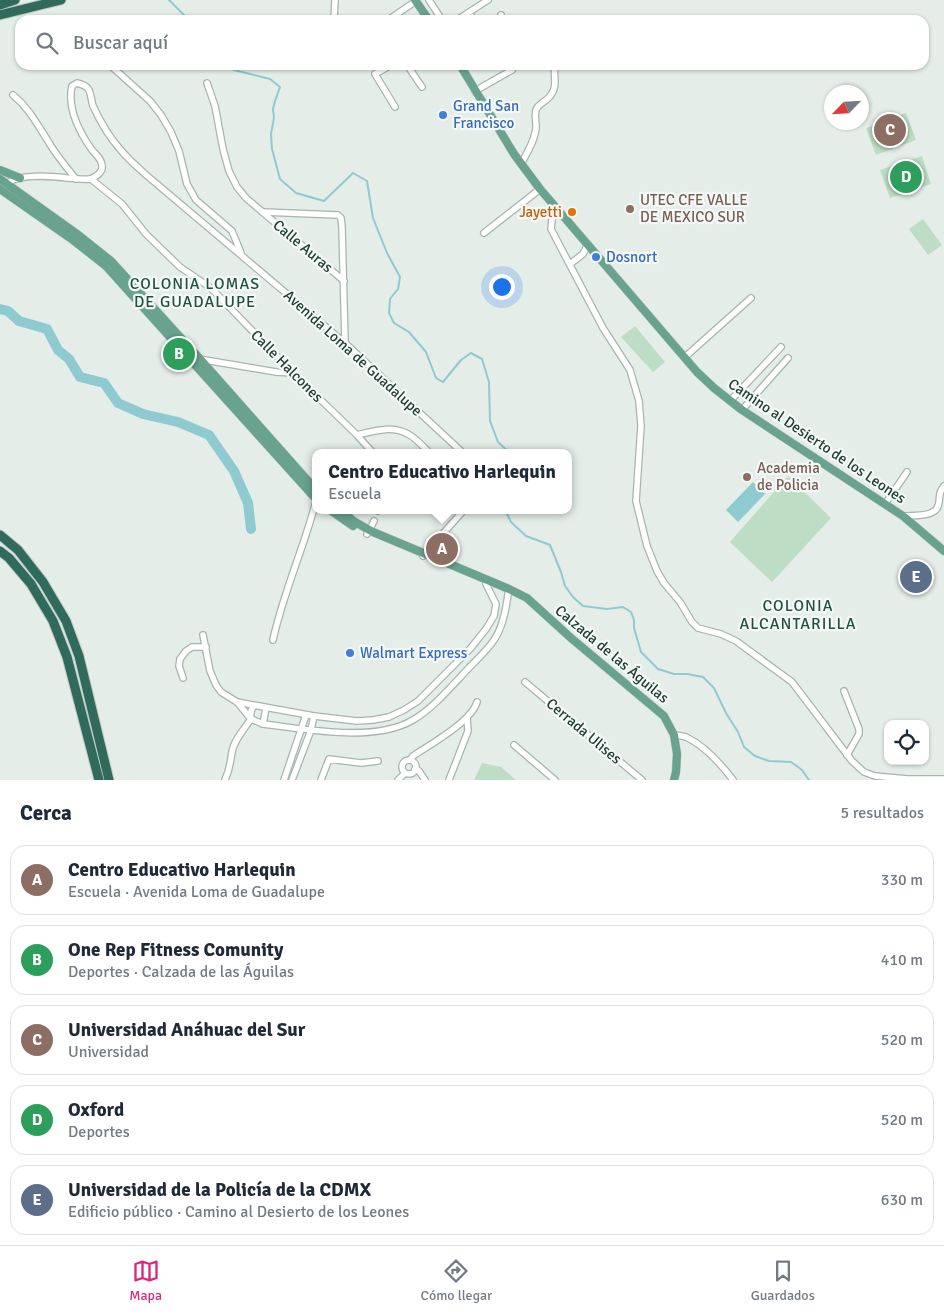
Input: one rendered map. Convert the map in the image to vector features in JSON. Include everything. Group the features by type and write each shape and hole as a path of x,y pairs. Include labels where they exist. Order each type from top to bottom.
{"highway":[{"path":"0,5 16,0"},
{"path":"0,15 61,0"},
{"path":"0,535 18,550 43,582 66,620 79,656 109,780"},
{"path":"0,551 9,558 31,584 53,621 67,656 99,780"}],"main road":[{"path":"416,2 425,15"},
{"name":"Camino al Desierto de los Leones","path":"463,70 514,154 540,189 697,372 742,410 903,516 943,546"},
{"path":"0,170 20,178"},
{"path":"2,185 77,234 111,261 312,485"},
{"path":"2,185 106,266 312,496"},
{"name":"Calzada de las Águilas","path":"336,514 352,526 396,547 424,555 527,598 664,716 674,735 677,763 674,780"},
{"name":"Calzada de las Águilas","path":"345,514 368,532"},
{"name":"Calzada de las Águilas","path":"424,555 538,608"}],"street":[{"path":"334,15 335,0"},
{"path":"396,15 416,2 428,0 438,15"},
{"path":"465,15 488,0"},
{"path":"116,70 150,101 161,116 171,132 179,151 187,184 196,200 232,231 241,254"},
{"path":"382,70 375,74 395,106"},
{"path":"410,70 422,87"},
{"path":"475,91 512,70"},
{"path":"521,164 536,129 535,114 537,108 550,97 555,88 554,70"},
{"name":"Avenida Loma de Guadalupe","path":"91,179 100,173 103,168 101,160 80,131 72,108 70,95 72,86 77,83 84,85 90,90 93,105 118,148 145,174 345,342 459,449"},
{"name":"Calle Auras","path":"207,83 215,106 229,170 237,187 246,198 344,281"},
{"path":"13,95 22,103 62,162 76,178"},
{"path":"2,185 20,178 52,176 91,179"},
{"name":"Calle Halcones","path":"91,179 122,204 146,234 180,267 210,288 293,373 357,434 370,449"},
{"path":"484,233 540,189"},
{"path":"557,210 552,220 552,229 603,328 630,370 638,400 641,426 636,501 647,546 657,572 664,583 698,628 721,634 736,641 792,682 858,768 875,776 907,779 944,779"},
{"path":"263,212 338,215 340,218 342,227 345,342"},
{"path":"570,264 583,254 588,244"},
{"path":"685,356 751,298"},
{"path":"730,401 781,347"},
{"path":"742,410 788,358"},
{"path":"190,359 293,373"},
{"path":"357,434 385,429 396,430 409,435 425,449"},
{"path":"885,504 907,472"},
{"path":"903,516 928,514 934,511 938,506 940,491 944,486"},
{"path":"273,640 276,623 313,514"},
{"path":"424,555 460,514"},
{"path":"368,532 374,521"},
{"path":"203,635 210,671 216,685 222,692 237,702 306,715 357,721 373,720 389,717 418,701 470,649 494,616 496,604 486,584"},
{"path":"237,702 250,720 263,724 352,733 371,733 395,728 412,720 428,709 494,640 502,623 508,594"},
{"path":"496,604 506,608"},
{"path":"184,678 179,666 180,659 192,647 206,647"},
{"name":"Cerrada Ulises","path":"525,682 642,780"},
{"path":"844,691 859,729 859,734 847,755"},
{"path":"406,773 402,765 407,760 410,760 413,756 443,737 467,718 477,702"},
{"path":"225,780 230,770 232,751 236,741 250,720 251,709 254,706"},
{"path":"263,724 266,708"},
{"path":"284,780 306,715"},
{"path":"292,780 308,739 314,716"},
{"path":"449,780 468,731 467,718"},
{"path":"674,735 685,736 702,748 722,766 733,780"},
{"path":"299,737 308,739"},
{"path":"514,745 555,780"},
{"path":"322,780 329,759 361,763 378,761"},
{"path":"410,760 415,764 415,769 419,771 425,780"},
{"path":"398,780 406,773 410,774 415,769"}],"green space":[{"path":"906,113 916,140 876,155 867,130 869,130 869,127"},
{"path":"922,156 931,184 890,198 880,170"},
{"path":"923,219 942,245 928,255 909,229"},
{"path":"635,326 665,362 653,372 621,337"},
{"path":"788,476 831,518 772,582 730,542"},
{"path":"482,763 501,767 516,780 474,780"}],"water":[{"path":"753,482 765,494 738,522 726,510"}],"waterway":[{"path":"169,0 184,15"},
{"path":"234,70 270,79 280,87 273,109 272,149 280,179 296,193 324,201 353,173 367,181 373,218 387,253 400,277 398,289 390,299 389,313 394,323 409,332 426,352 436,378 443,382 461,360 471,353 482,359 489,382 490,421 498,442 506,449"},
{"path":"0,309 8,311 19,321 47,329 58,350 69,359 80,377 104,383 118,403 143,414 178,422 209,435 234,471 248,503 251,529"},
{"path":"507,514 511,522 526,536 550,545 565,586 583,606 607,609 623,607 631,612 641,652 658,669 674,674 703,677 714,688 744,747 755,756 769,761 791,762 802,770 809,780"}],"place":[{"name":"Grand San Francisco","path":"443,115"},
{"name":"Universidad Anáhuac del Sur","path":"890,130"},
{"name":"Oxford","path":"906,177"},
{"name":"UTEC CFE VALLE DE MEXICO SUR","path":"630,209"},
{"name":"Jayetti","path":"572,212"},
{"name":"Dosnort","path":"596,257"},
{"name":"One Rep Fitness Comunity","path":"179,354"},
{"name":"Academia de Policia","path":"747,477"},
{"name":"Centro Educativo Harlequin","path":"442,549"},
{"name":"Universidad de la Policía de la CDMX","path":"916,577"},
{"name":"Walmart Express","path":"350,653"}],"district":[{"name":"COLONIA LOMAS DE GUADALUPE","path":"195,292"},
{"name":"COLONIA ALCANTARILLA","path":"798,614"}]}
